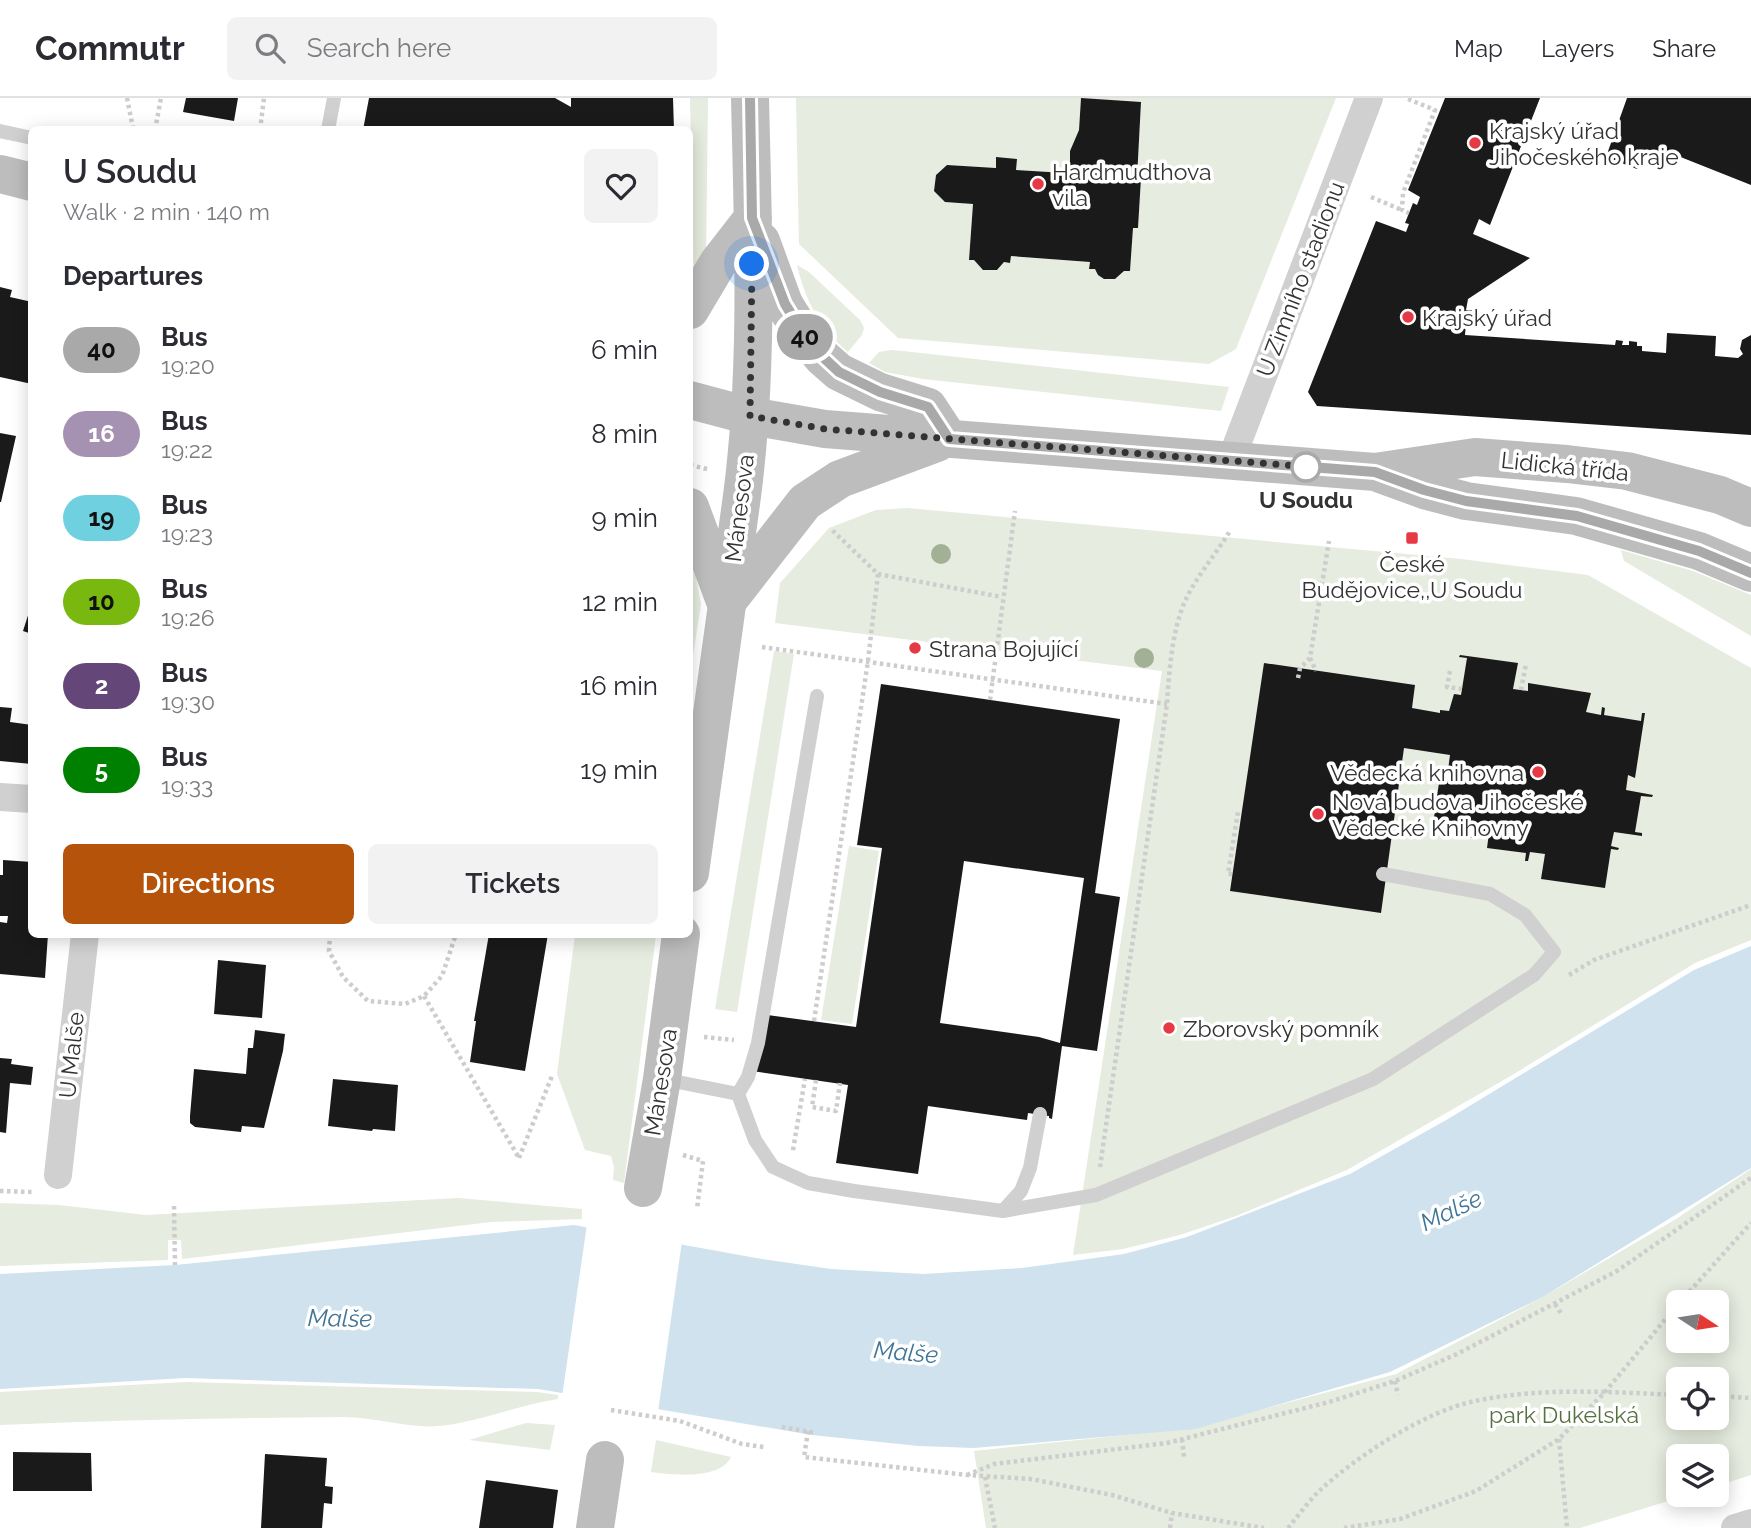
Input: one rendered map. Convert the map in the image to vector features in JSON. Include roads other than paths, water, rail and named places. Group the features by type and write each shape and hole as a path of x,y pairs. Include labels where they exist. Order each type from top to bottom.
{"main road":[{"name":"Mánesova","path":"693,850 745,475 750,416 750,98"},
{"path":"0,174 28,181"},
{"path":"693,305 718,263 752,218"},
{"path":"726,603 804,502 840,479 949,439 928,407 880,392 839,372 811,346 785,304 752,218"},
{"name":"Lidická třída","path":"693,401 750,416 825,429 1375,472 1475,457 1567,464 1627,471 1720,495 1751,508"},
{"name":"Lidická třída","path":"1375,472 1424,490 1466,501 1577,516 1699,551 1751,573"},
{"path":"693,515 726,603"},
{"name":"Mánesova","path":"643,1188 662,1079 680,938"},
{"path":"594,1528 605,1460"}],"street":[{"name":"U Zimního stadionu","path":"1231,460 1369,98"},
{"path":"0,797 28,799"},
{"name":"U Malše","path":"58,1175 85,938"},
{"path":"1734,1528 1751,1523"}],"lane":[{"path":"329,126 334,98"},
{"path":"0,131 28,137"},
{"path":"738,1094 748,1077 758,1043 817,696"},
{"path":"738,1094 755,1140 773,1167 808,1183 1003,1211 1096,1195 1373,1079 1534,975 1554,952 1525,915 1490,894 1383,874"},
{"path":"662,1079 738,1094"},
{"path":"1003,1211 1021,1191 1026,1180 1040,1114"}],"water":[{"name":"Malše","path":"1751,946 1751,1168 1543,1297 1390,1372 1195,1429 974,1448 919,1446 812,1435 538,1389 185,1378 0,1389 0,1274 175,1265 574,1225 831,1269 923,1274 1022,1268 1124,1254 1187,1237 1350,1174 1448,1119 1694,970"}],"place":[{"name":"Krajský úřad Jihočeského kraje","path":"1475,143"},
{"name":"Hardmudthova vila","path":"1038,184"},
{"name":"Krajský úřad","path":"1408,317"},
{"name":"U Soudu","path":"1306,467"},
{"name":"České Budějovice,,U Soudu","path":"1412,538"},
{"name":"Strana Bojující","path":"915,648"},
{"name":"Vědecká knihovna","path":"1538,772"},
{"name":"Nová budova Jihočeské Vědecké Knihovny","path":"1318,814"},
{"name":"Zborovský pomník","path":"1169,1028"}],"park label":[{"name":"park Dukelská","path":"1564,1414"}]}
